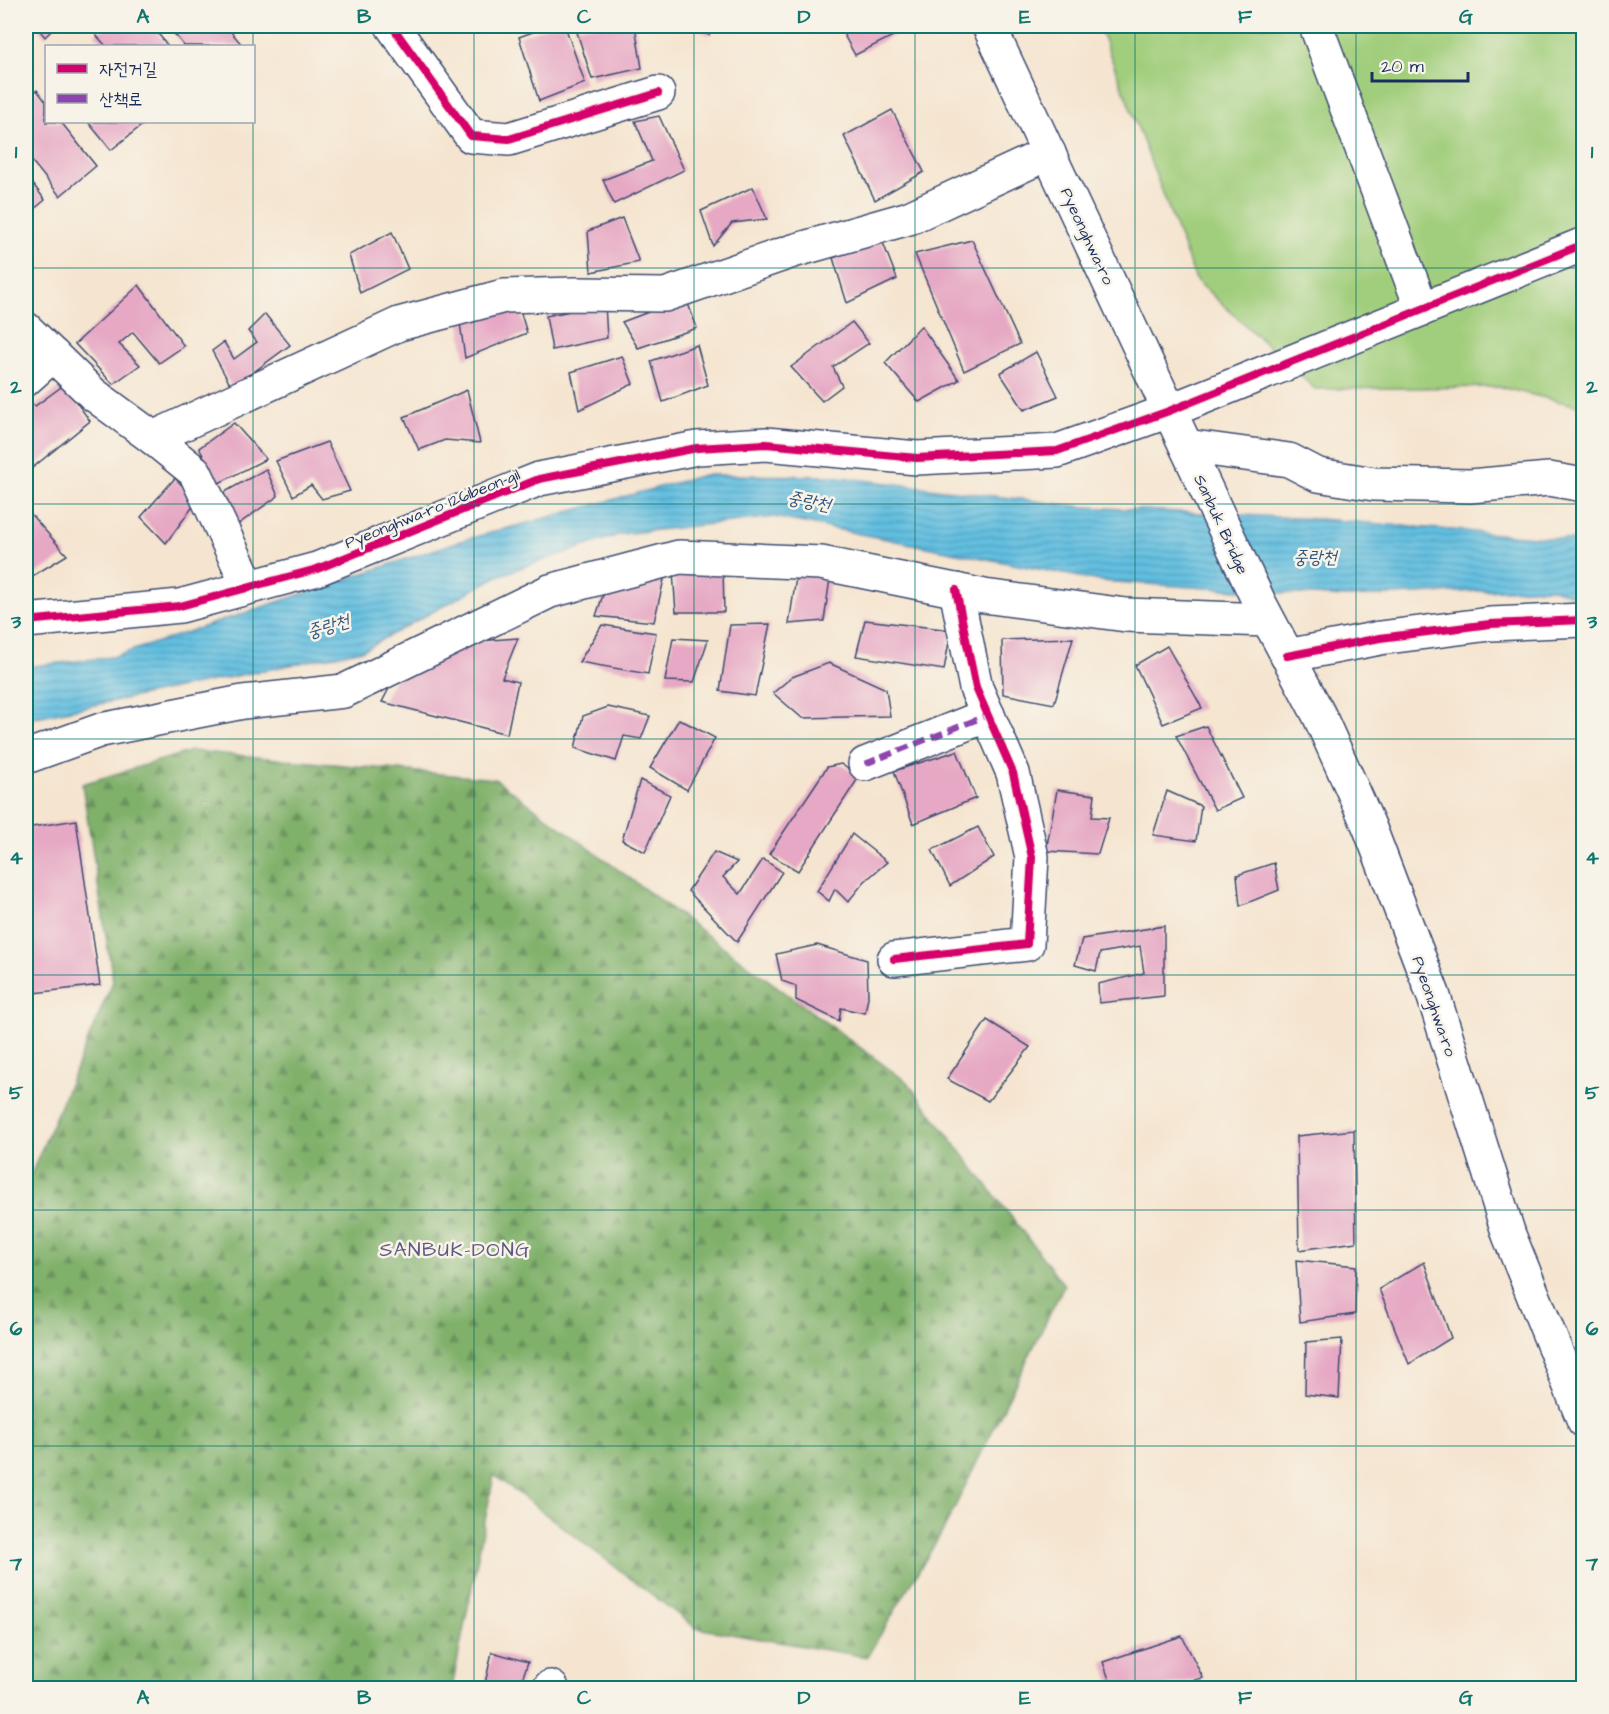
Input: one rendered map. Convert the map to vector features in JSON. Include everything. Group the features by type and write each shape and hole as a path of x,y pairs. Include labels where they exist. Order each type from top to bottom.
{"street":[{"path":"392,26 471,136 509,139 658,93"},
{"name":"Pyeonghwa-ro","path":"989,26 1185,446"},
{"path":"1316,26 1422,309"},
{"path":"153,438 399,324 504,296 665,295 793,251 909,218 1049,153"},
{"name":"Pyeonghwa-ro 1261beon-gil","path":"26,621 180,606 317,569 539,479 697,448 766,444 917,458 1057,452 1169,411 1584,244"},
{"path":"26,329 93,394 195,472 249,587"},
{"path":"26,379 52,355"},
{"path":"1185,446 1289,460 1318,475 1374,484 1470,486 1549,479 1584,485"},
{"name":"Sanbuk Bridge","path":"1185,446 1263,611"},
{"path":"26,757 100,730 243,702 344,691 550,591 679,557 821,563 956,590 1126,615 1263,611"},
{"path":"894,959 1027,944 1032,857 1013,773 976,688 956,590"},
{"name":"Pyeonghwa-ro","path":"1263,611 1319,715 1369,826 1433,994 1509,1235 1584,1421"},
{"path":"1287,656 1380,638 1479,625 1584,620"},
{"path":"865,764 988,715"}],"green space":[{"path":"1099,26 1583,26 1583,407 1500,387 1315,389 1196,280"},
{"path":"191,751 495,779 907,1082 1064,1285 944,1529 867,1657 696,1628 494,1475 452,1688 26,1688 26,1186 113,981 82,784"}],"water":[{"name":"중랑천","path":"704,475 830,476 1084,507 1319,519 1583,541 1583,598 1549,588 1345,597 1100,581 774,517 621,534 500,575 363,650 26,719 26,667 113,657 457,542"}],"building":[{"path":"36,26 56,26 45,37"},
{"path":"108,26 152,26 167,45 105,45 95,34"},
{"path":"168,26 226,26 242,45 183,45"},
{"path":"549,26 565,26 585,83 539,101 519,37"},
{"path":"575,26 635,26 642,68 592,79"},
{"path":"693,26 718,26 709,35"},
{"path":"839,26 890,26 895,35 855,55"},
{"path":"37,90 45,101 45,123 62,123 96,166 60,196 26,154 26,100"},
{"path":"892,110 924,172 875,200 844,136"},
{"path":"659,116 684,170 614,204 603,180 652,161 635,121"},
{"path":"89,123 145,123 111,150"},
{"path":"26,175 45,200 26,216"},
{"path":"753,187 767,219 732,223 713,246 701,211"},
{"path":"622,218 639,262 591,272 588,231"},
{"path":"392,232 408,269 360,293 349,255"},
{"path":"882,240 897,279 847,303 833,258"},
{"path":"972,240 1020,344 964,371 915,254"},
{"path":"139,285 184,346 159,363 133,332 119,344 140,365 113,384 75,344"},
{"path":"686,298 697,328 638,348 622,322"},
{"path":"518,304 527,333 465,358 460,323"},
{"path":"605,304 607,338 552,350 546,316"},
{"path":"265,314 290,345 232,388 212,351 224,342 234,359 257,342 248,331"},
{"path":"852,322 869,343 833,367 842,386 822,401 791,367"},
{"path":"921,326 959,380 919,402 885,363"},
{"path":"697,345 708,385 663,402 651,361"},
{"path":"1036,352 1058,396 1024,410 1000,373"},
{"path":"622,356 633,384 579,410 571,372"},
{"path":"64,385 90,421 26,473 26,401 35,406"},
{"path":"467,390 480,443 445,440 419,450 404,417"},
{"path":"234,423 266,459 219,483 199,448"},
{"path":"327,442 350,491 322,499 311,485 293,496 276,461"},
{"path":"266,469 278,496 237,525 223,493"},
{"path":"175,478 197,501 166,543 141,517"},
{"path":"26,509 67,555 26,580"},
{"path":"723,568 724,612 676,612 673,572"},
{"path":"797,571 830,578 824,621 789,624"},
{"path":"665,575 654,622 596,616 607,583"},
{"path":"865,620 951,630 944,670 856,656"},
{"path":"770,624 755,696 720,691 730,625"},
{"path":"602,625 656,633 648,674 579,662"},
{"path":"518,638 502,678 518,682 507,734 382,702 394,679 479,641"},
{"path":"673,638 708,640 694,682 665,681"},
{"path":"1073,638 1054,704 1003,694 1002,640"},
{"path":"1167,646 1202,708 1163,724 1135,665"},
{"path":"829,663 886,689 890,716 802,718 773,693 792,677"},
{"path":"608,707 650,716 641,739 624,736 616,761 575,748 583,716"},
{"path":"679,719 715,738 687,790 650,768"},
{"path":"1206,726 1242,798 1215,810 1176,736"},
{"path":"957,751 976,798 913,824 894,771"},
{"path":"841,764 859,777 798,871 769,854 827,767"},
{"path":"640,780 670,795 645,852 622,840"},
{"path":"1057,790 1095,795 1092,817 1109,818 1098,854 1046,851"},
{"path":"1167,791 1201,806 1196,841 1153,835"},
{"path":"76,820 100,985 26,994 26,828"},
{"path":"978,827 994,857 950,886 932,850"},
{"path":"852,834 887,862 864,882 848,902 835,889 829,901 817,891"},
{"path":"714,852 737,862 723,877 740,894 763,859 782,872 737,942 688,891"},
{"path":"1274,863 1279,890 1240,906 1237,875"},
{"path":"1164,926 1164,996 1099,1003 1098,984 1144,973 1140,946 1100,953 1096,971 1075,965 1082,939"},
{"path":"817,945 867,960 868,997 865,1013 841,1008 839,1021 796,1000 796,986 782,981 776,954"},
{"path":"987,1020 1030,1047 988,1101 947,1079"},
{"path":"1354,1130 1356,1242 1299,1250 1297,1136"},
{"path":"1296,1260 1356,1266 1355,1314 1300,1322"},
{"path":"1424,1262 1451,1338 1409,1364 1379,1289"},
{"path":"1342,1339 1339,1398 1305,1394 1306,1342"},
{"path":"1182,1636 1203,1678 1159,1688 1112,1688 1103,1662"},
{"path":"492,1652 528,1662 519,1688 484,1688"}],"marked path":[{"path":"865,764 988,715"}],"cycle path":[{"path":"392,26 471,136 509,139 658,93"},
{"path":"26,621 180,606 317,569 539,479 697,448 766,444 917,458 1057,451 1169,411 1584,244"},
{"path":"894,959 1027,944 1032,857 1013,773 976,688 956,590"},
{"path":"1287,656 1380,638 1490,624 1584,620"}],"district":[{"name":"SANBUK-DONG","path":"455,1249"}]}
